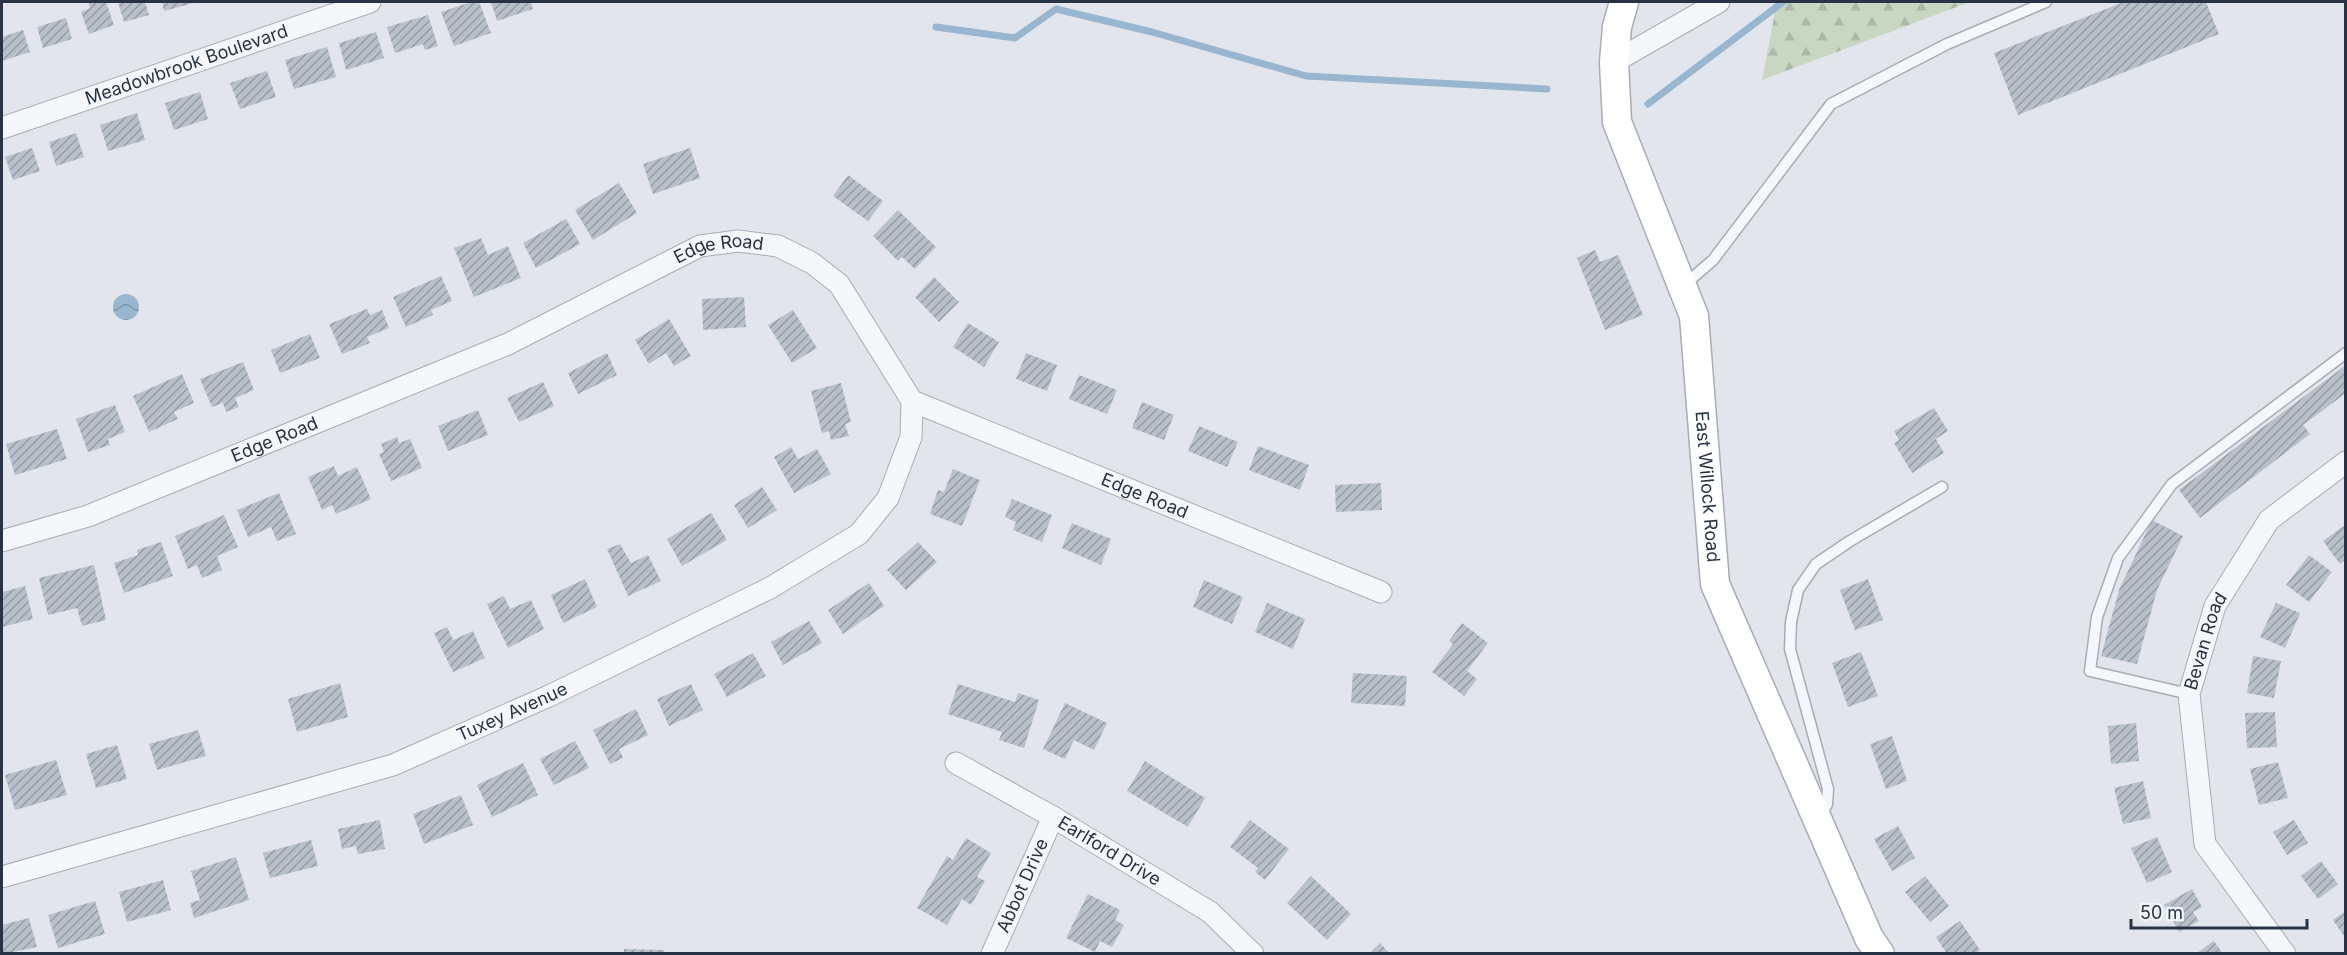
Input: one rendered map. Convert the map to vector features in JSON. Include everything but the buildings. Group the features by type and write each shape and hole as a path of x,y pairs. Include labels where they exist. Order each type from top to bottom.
{"street":[{"name":"Meadowbrook Boulevard","path":"2,128 370,2"},
{"name":"East Willock Road","path":"1624,2 1617,27 1614,62 1617,122 1694,316 1715,584 1869,938 1880,954"},
{"path":"1614,62 1719,2"},
{"name":"Edge Road","path":"2,541 88,516 508,344 700,246 738,241 778,246 812,263 840,284 912,401 1381,592"},
{"name":"Tuxey Avenue","path":"2,877 393,765 549,696 770,588 859,534 888,498 911,437 912,401"},
{"name":"Bevan Road","path":"2285,954 2205,844 2188,694 2215,606 2269,520 2346,462"},
{"name":"Earlford Drive","path":"956,763 1053,817 1210,912 1253,954"},
{"name":"Abbot Drive","path":"992,954 1053,817"}],"lane":[{"path":"1683,286 1713,260 1831,104 1947,44 2046,2"},
{"path":"2188,694 2090,671 2097,617 2118,558 2172,484 2346,353"},
{"path":"1818,822 1827,804 1828,789 1790,649 1791,622 1798,590 1816,564 1850,541 1942,487"}],"green space":[{"path":"1777,2 1970,2 1762,80"}],"water":[{"path":"126,294 135,298 139,307 135,316 126,320 117,316 113,307 117,298"}],"waterway":[{"path":"1648,104 1783,2"},
{"path":"936,27 1015,38 1056,9 1152,32 1306,76 1547,89"}]}
